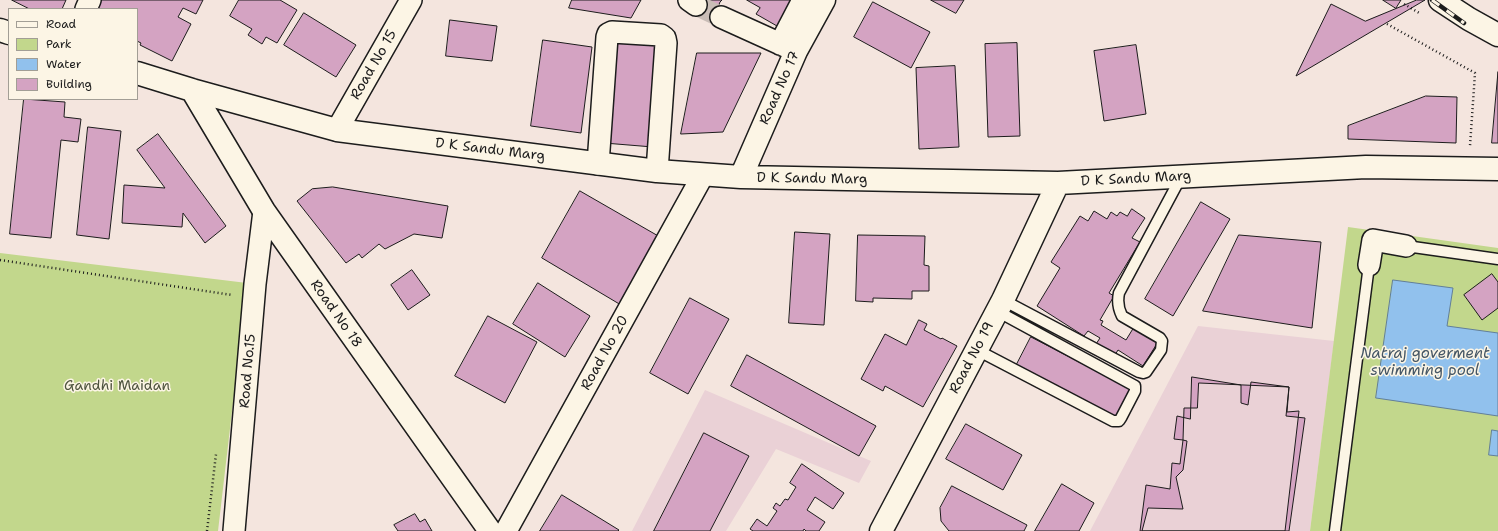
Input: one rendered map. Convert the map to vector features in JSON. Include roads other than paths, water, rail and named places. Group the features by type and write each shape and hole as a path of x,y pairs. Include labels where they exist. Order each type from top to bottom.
{"main road":[{"path":"1440,0 1469,19 1498,35"},
{"name":"Road No 17","path":"741,177 788,47 811,5"},
{"name":"D K Sandu Marg","path":"138,73 192,90 337,130 598,164 703,175 1058,183 1366,167 1498,169"},
{"name":"Road No 18","path":"192,90 264,211 490,531"},
{"name":"Road No 19","path":"885,530 1000,306 1058,183"}],"street":[{"name":"Road No 15","path":"337,130 411,0"},
{"path":"721,17 788,47"},
{"path":"598,164 608,34 612,32 661,35 665,38 666,43 657,171"},
{"name":"Road No 20","path":"506,531 703,175"},
{"name":"Road No.15","path":"234,531 255,284 264,211"},
{"path":"1369,265 1372,240 1406,246"}],"lane":[{"path":"1000,306 1138,372 1146,372 1161,350 1162,341 1160,338 1122,316 1117,301 1118,293 1181,177"},
{"path":"1406,246 1498,259"},
{"path":"1335,531 1369,265"},
{"path":"977,350 1113,421 1119,421 1121,418 1135,391 1135,386 1000,306"}],"water":[{"name":"Natraj goverment swimming pool","path":"1393,280 1453,288 1447,326 1498,333 1498,416 1376,398"},
{"path":"1492,430 1498,431 1498,456 1489,455"}],"tunnel":[{"path":"696,5 721,17"}],"railway":[{"path":"1432,0 1464,23"}],"park label":[{"name":"Gandhi Maidan","path":"117,386"}]}
